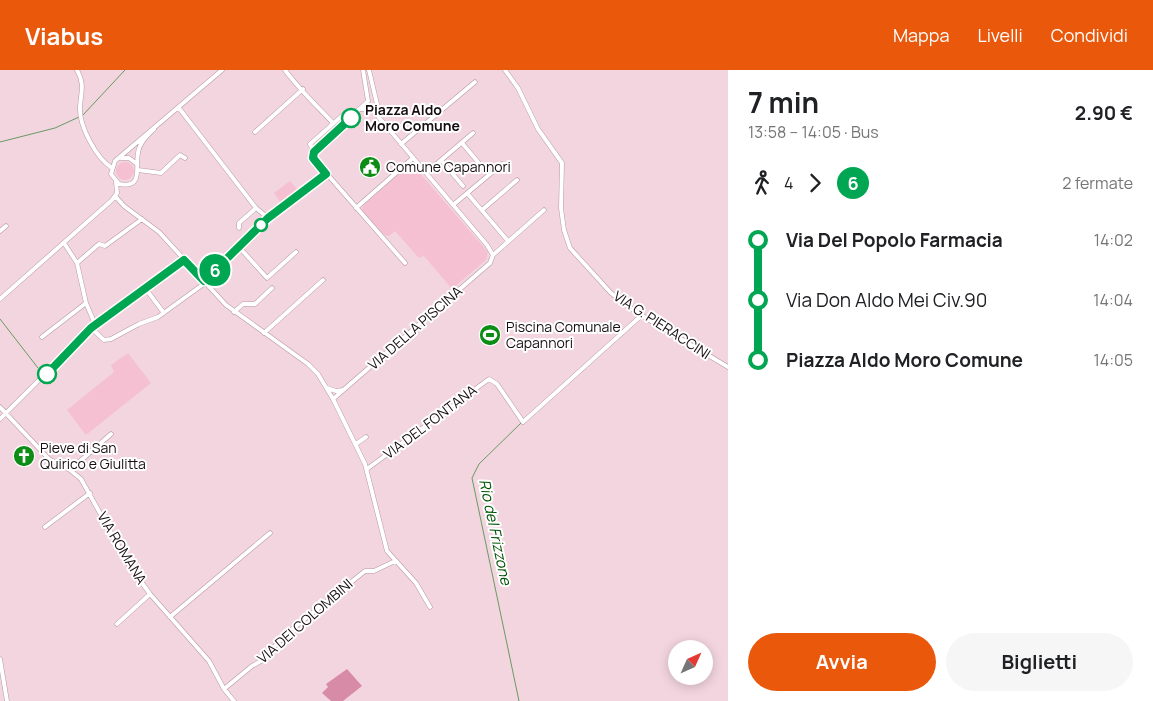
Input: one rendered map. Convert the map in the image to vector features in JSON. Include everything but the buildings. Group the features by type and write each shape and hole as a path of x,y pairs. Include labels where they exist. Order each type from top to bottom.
{"street":[{"path":"77,70 83,84 81,118 102,159 112,168"},
{"path":"222,70 119,158 112,168 112,174 116,182 116,195 159,232 234,312 313,368 333,399 367,469 385,546 395,562 416,583 430,607"},
{"path":"286,70 298,87 303,89 333,123"},
{"path":"363,70 367,102 370,108 492,250 493,255"},
{"path":"369,70 378,116"},
{"name":"VIA G. PIERACCINI","path":"505,70 518,88 538,129 562,163 561,208 564,230 570,248 611,293 642,315 728,367"},
{"path":"401,144 475,82"},
{"path":"255,132 303,89"},
{"path":"314,152 361,110 367,102 374,99"},
{"path":"361,110 376,106"},
{"path":"179,108 256,208 268,218"},
{"path":"350,119 344,114 311,143 314,152 313,158 405,263"},
{"path":"0,298 128,184 135,180 138,168 138,152 142,142 154,129"},
{"path":"426,173 473,133"},
{"path":"462,142 483,168"},
{"path":"119,158 129,158 138,168 161,173 180,155 185,158"},
{"path":"356,208 413,158"},
{"path":"441,160 463,186"},
{"path":"453,205 502,164"},
{"path":"91,328 104,340 108,340 164,313 205,282 268,218 326,174"},
{"path":"482,210 517,180"},
{"path":"116,182 128,184"},
{"path":"467,193 508,241"},
{"path":"239,228 238,223 256,208"},
{"name":"VIA DELLA PISCINA","path":"333,399 490,262 493,255 544,210"},
{"path":"77,263 99,244 105,246 142,219"},
{"path":"0,231 6,226"},
{"path":"64,243 77,263 86,303 95,324"},
{"path":"239,247 267,278 296,252"},
{"path":"196,272 215,256 219,256"},
{"path":"0,419 95,324 184,260"},
{"path":"264,333 323,280"},
{"path":"145,288 164,313"},
{"path":"234,312 243,304 255,304 272,288"},
{"path":"42,337 86,303"},
{"name":"VIA DEL FONTANA","path":"367,469 489,379 497,384 521,421 642,315"},
{"path":"327,388 336,391 347,388"},
{"name":"VIA ROMANA","path":"0,407 49,459 79,476 129,565 150,594 209,661 224,689 234,701"},
{"path":"70,470 111,434"},
{"path":"356,444 366,436"},
{"path":"45,527 90,493"},
{"path":"170,617 270,533"},
{"name":"VIA DEI COLOMBINI","path":"224,689 261,661 286,634 365,571 374,571 395,562"},
{"path":"117,624 150,594"},
{"path":"0,659 7,701"}],"shaded area":[{"path":"125,162 131,165 134,171 131,177 125,180 119,177 116,171 119,165"},
{"path":"412,164 488,252 486,260 452,289 424,256 419,258 395,231 389,236 384,235 362,211 363,206 399,173"},
{"path":"290,181 298,190 281,203 274,193"},
{"path":"128,353 151,383 86,435 67,410 114,372 111,365"},
{"path":"347,669 362,686 343,701 331,701 322,693 328,687 326,684"}],"waterway":[{"path":"83,115 125,70"},
{"path":"0,142 55,128 79,117"},
{"path":"0,319 38,368"},
{"name":"Rio del Frizzone","path":"519,701 472,478 479,464 521,423"}],"bus line":[{"name":"6","path":"47,374 91,328 184,260 204,281 268,218 326,174 313,158 314,152 351,118"}],"place":[{"name":"Piazza Aldo Moro Comune","path":"351,118"},
{"name":"Comune Capannori","path":"370,167"},
{"name":"Piscina Comunale Capannori","path":"490,335"},
{"name":"Pieve di San Quirico e Giulitta","path":"24,456"}]}
